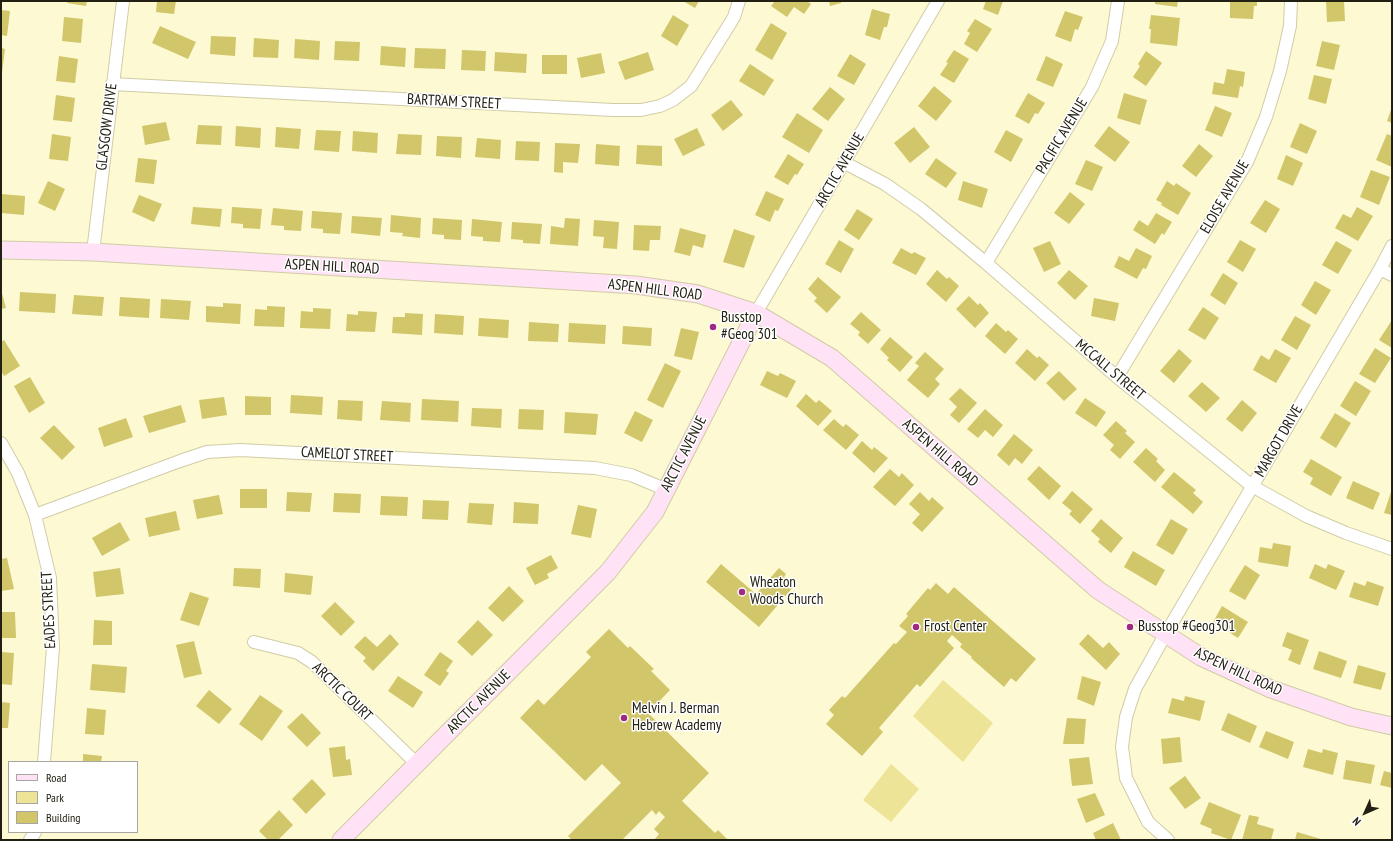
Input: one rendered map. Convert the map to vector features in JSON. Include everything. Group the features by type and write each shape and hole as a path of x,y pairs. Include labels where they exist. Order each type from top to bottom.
{"street":[{"name":"GLASGOW DRIVE","path":"93,252 122,1"},
{"name":"BARTRAM STREET","path":"112,84 613,110 641,110 660,106 673,100 691,86 734,17 739,1"},
{"name":"ARCTIC AVENUE","path":"341,840 608,572 655,512 756,313 938,1"},
{"name":"PACIFIC AVENUE","path":"986,263 1092,87 1112,41 1118,1"},
{"name":"ELOISE AVENUE","path":"1118,377 1247,162 1266,117 1280,71 1290,26 1292,1"},
{"name":"MCCALL STREET","path":"844,163 891,188 921,210 986,263 1118,377 1252,486 1306,516 1346,533 1392,549"},
{"name":"MARGOT DRIVE","path":"1168,840 1148,822 1126,778 1122,747 1126,717 1135,689 1392,246"},
{"name":"ASPEN HILL ROAD","path":"1,250 93,252 636,285 698,294 714,298 756,313 832,358 1098,590 1165,635 1200,657 1271,689 1351,717 1392,726"},
{"path":"1380,269 1392,276"},
{"name":"EADES STREET","path":"1,443 18,473 35,515 50,578 53,648 44,761"},
{"name":"CAMELOT STREET","path":"35,515 207,452 240,450 595,468 631,475 666,490"},
{"name":"ARCTIC COURT","path":"254,642 298,653 312,662 417,764"}],"green space":[{"path":"943,680 993,723 963,762 913,716"},
{"path":"891,764 919,789 891,822 863,800"}],"building":[{"path":"68,1 87,1 86,6 67,3"},
{"path":"157,1 176,1 174,14 156,12"},
{"path":"683,1 699,1 695,8"},
{"path":"775,1 807,1 811,4 804,14 794,7 787,17 771,6"},
{"path":"829,1 841,1 841,3 830,6"},
{"path":"986,1 1003,1 998,15 983,9"},
{"path":"1155,1 1178,1 1177,7 1155,4"},
{"path":"1230,1 1257,1 1257,6 1254,6 1253,19 1230,18"},
{"path":"1326,1 1344,1 1345,21 1327,22"},
{"path":"872,9 890,14 887,27 884,27 880,40 865,35"},
{"path":"1,10 10,11 7,36 1,35"},
{"path":"1065,11 1083,17 1078,30 1075,29 1071,42 1055,36"},
{"path":"673,15 689,25 677,46 661,36"},
{"path":"1151,15 1180,18 1177,46 1150,43 1151,29 1149,29"},
{"path":"64,17 83,19 81,43 62,41"},
{"path":"975,19 992,29 977,52 964,44 970,33 967,31"},
{"path":"771,23 787,33 772,60 755,50"},
{"path":"160,26 196,42 188,59 152,43"},
{"path":"211,36 236,37 235,56 210,54"},
{"path":"254,38 279,40 278,58 253,57"},
{"path":"295,39 320,41 319,60 294,58"},
{"path":"335,41 360,42 359,61 334,60"},
{"path":"1322,41 1340,45 1334,70 1316,66"},
{"path":"381,46 406,48 405,67 380,65"},
{"path":"1,48 5,49 2,73 1,73"},
{"path":"415,48 446,49 445,69 414,68"},
{"path":"462,50 486,51 485,71 461,70"},
{"path":"954,50 969,59 954,83 940,75"},
{"path":"1146,51 1162,63 1146,86 1133,77 1140,66 1138,64"},
{"path":"495,52 527,54 526,73 494,71"},
{"path":"648,52 654,70 625,80 618,62"},
{"path":"601,53 605,73 581,78 577,58"},
{"path":"850,54 866,64 854,85 837,76"},
{"path":"542,55 567,55 567,74 542,74"},
{"path":"59,56 78,59 75,83 56,81"},
{"path":"1046,56 1063,64 1053,87 1036,80"},
{"path":"750,64 774,80 764,96 739,81"},
{"path":"1227,69 1245,72 1243,87 1240,86 1238,98 1212,94 1214,82 1224,84"},
{"path":"1314,75 1332,79 1326,104 1308,99"},
{"path":"934,86 952,101 936,121 918,106"},
{"path":"830,87 845,99 828,121 812,109"},
{"path":"1028,93 1045,103 1038,114 1035,113 1029,124 1015,116"},
{"path":"1124,93 1147,100 1140,125 1117,118"},
{"path":"56,95 75,98 72,122 53,120"},
{"path":"731,100 743,115 723,131 711,115"},
{"path":"1215,106 1232,113 1222,137 1205,130"},
{"path":"1392,107 1392,123 1387,121"},
{"path":"797,113 823,130 809,153 782,137"},
{"path":"166,122 170,140 145,145 142,126"},
{"path":"1300,123 1317,131 1307,154 1290,147"},
{"path":"198,125 222,126 221,145 196,144"},
{"path":"236,126 261,128 260,148 235,146"},
{"path":"1109,126 1130,142 1115,162 1094,146"},
{"path":"276,127 301,129 299,149 275,147"},
{"path":"914,127 930,147 910,163 894,143"},
{"path":"697,128 705,145 683,156 674,139"},
{"path":"316,130 341,131 339,152 314,150"},
{"path":"1006,130 1023,139 1011,162 994,152"},
{"path":"353,131 378,133 377,153 352,151"},
{"path":"52,134 71,137 68,161 49,159"},
{"path":"398,134 422,135 421,155 396,154"},
{"path":"1387,134 1392,136 1392,167 1376,160"},
{"path":"437,136 462,137 461,158 436,156"},
{"path":"477,138 501,140 500,159 475,157"},
{"path":"516,141 540,142 539,161 515,160"},
{"path":"555,143 580,144 578,163 563,162 563,173 554,172"},
{"path":"596,144 620,146 619,166 595,164"},
{"path":"1199,144 1213,156 1196,177 1182,166"},
{"path":"637,145 662,146 662,166 636,164"},
{"path":"788,154 804,164 788,185 774,177"},
{"path":"1286,155 1303,163 1293,186 1277,179"},
{"path":"138,158 157,160 154,184 135,182"},
{"path":"936,158 957,173 946,188 925,174"},
{"path":"1086,160 1103,167 1092,191 1075,184"},
{"path":"1371,170 1390,177 1379,205 1360,197"},
{"path":"48,181 65,189 55,211 38,203"},
{"path":"963,181 988,189 982,208 958,200"},
{"path":"1167,181 1174,186 1176,183 1191,193 1178,215 1161,205 1162,203 1156,200"},
{"path":"766,191 784,199 778,211 775,210 770,222 755,215"},
{"path":"1070,192 1085,204 1069,224 1054,213"},
{"path":"1,194 25,196 24,215 1,213"},
{"path":"139,195 162,204 154,222 132,212"},
{"path":"1265,200 1280,209 1266,233 1250,223"},
{"path":"193,207 222,209 220,227 191,224"},
{"path":"232,207 262,209 260,229 243,228 243,224 231,223"},
{"path":"1357,207 1373,216 1358,241 1335,228 1343,214 1351,218"},
{"path":"273,208 303,211 301,231 284,230 284,226 271,225"},
{"path":"857,209 873,219 859,240 844,230"},
{"path":"312,211 342,213 340,234 323,233 323,229 311,228"},
{"path":"1156,213 1172,222 1164,235 1162,233 1155,244 1133,230 1139,220 1148,226"},
{"path":"391,215 421,218 420,238 402,236 403,233 390,232"},
{"path":"352,216 382,218 380,236 351,233"},
{"path":"433,218 462,220 461,240 444,239 444,235 432,234"},
{"path":"565,218 580,219 578,246 550,244 551,226 564,228"},
{"path":"472,219 502,222 500,242 483,241 483,237 471,236"},
{"path":"594,220 619,222 617,249 603,248 604,237 593,236"},
{"path":"512,222 542,224 540,244 523,243 523,240 511,239"},
{"path":"634,225 661,226 660,240 650,240 649,251 633,250"},
{"path":"680,228 706,235 703,248 693,245 690,256 674,252"},
{"path":"734,229 755,236 744,268 723,262"},
{"path":"839,240 854,249 841,273 825,264"},
{"path":"1240,240 1256,249 1243,272 1227,262"},
{"path":"1050,241 1061,264 1044,272 1033,248"},
{"path":"1336,241 1352,250 1338,274 1322,265"},
{"path":"901,248 912,254 914,252 926,258 916,275 892,263"},
{"path":"1136,248 1152,256 1146,269 1143,268 1137,279 1114,267 1119,256 1129,261"},
{"path":"937,270 947,279 949,277 959,286 946,302 926,284"},
{"path":"1069,270 1088,286 1075,300 1057,283"},
{"path":"1223,273 1238,283 1225,305 1210,295"},
{"path":"818,277 841,297 827,313 814,301 817,298 808,289"},
{"path":"1315,281 1331,290 1316,315 1301,305"},
{"path":"1,290 6,308 1,309"},
{"path":"20,292 56,294 55,313 19,311"},
{"path":"74,295 104,297 102,316 72,314"},
{"path":"969,296 978,305 980,303 989,313 975,328 956,309"},
{"path":"120,297 150,299 149,318 119,316"},
{"path":"1094,298 1119,303 1115,321 1091,316"},
{"path":"161,299 191,301 189,320 160,318"},
{"path":"223,303 241,304 240,324 206,322 206,306 223,307"},
{"path":"267,306 285,307 284,327 254,326 255,309 267,310"},
{"path":"1203,307 1219,318 1205,340 1188,330"},
{"path":"313,308 331,309 330,329 300,328 301,311 313,312"},
{"path":"358,311 377,312 375,332 346,331 347,314 358,315"},
{"path":"861,312 881,330 868,344 858,335 860,332 850,324"},
{"path":"405,313 423,314 422,335 392,333 393,317 405,317"},
{"path":"435,314 464,316 463,335 434,333"},
{"path":"1295,316 1311,325 1297,350 1281,340"},
{"path":"479,318 509,320 508,338 478,336"},
{"path":"1392,320 1392,348 1379,340"},
{"path":"529,322 559,324 558,342 528,341"},
{"path":"569,323 606,325 605,344 568,342"},
{"path":"996,323 1006,332 1008,330 1018,339 1005,354 985,336"},
{"path":"623,326 652,328 651,346 622,344"},
{"path":"681,328 699,332 692,360 674,356"},
{"path":"890,337 913,357 900,372 887,360 889,358 880,349"},
{"path":"4,340 20,366 4,376 1,371 1,342"},
{"path":"1375,348 1391,358 1375,383 1359,374"},
{"path":"1027,349 1037,358 1039,356 1049,365 1035,381 1015,363"},
{"path":"1179,349 1192,361 1174,383 1160,371"},
{"path":"1275,349 1291,358 1276,383 1253,370 1261,355 1269,360"},
{"path":"925,352 944,369 935,379 940,384 928,398 907,380 919,366 915,363"},
{"path":"665,363 681,371 663,408 647,400"},
{"path":"767,371 778,376 780,373 796,381 787,398 760,385"},
{"path":"1059,371 1077,389 1064,401 1046,383"},
{"path":"30,377 45,403 29,413 14,386"},
{"path":"1355,381 1371,391 1356,416 1340,406"},
{"path":"1202,382 1220,398 1206,412 1188,396"},
{"path":"960,388 977,403 959,423 950,415 957,407 949,399"},
{"path":"806,394 816,403 819,400 832,411 818,426 796,406"},
{"path":"291,395 323,397 322,415 290,413"},
{"path":"245,396 271,397 271,415 245,415"},
{"path":"224,397 227,415 202,419 199,400"},
{"path":"1085,398 1106,412 1096,427 1075,413"},
{"path":"422,399 459,401 458,422 421,420"},
{"path":"338,400 363,401 362,421 337,419"},
{"path":"1242,400 1257,413 1242,432 1226,419"},
{"path":"382,401 411,403 410,422 380,420"},
{"path":"181,405 186,422 149,433 143,416"},
{"path":"472,408 502,409 501,428 471,426"},
{"path":"519,409 544,410 543,430 518,429"},
{"path":"985,409 1003,425 993,437 985,430 978,438 967,429"},
{"path":"635,411 653,420 642,442 624,433"},
{"path":"565,412 598,414 596,435 564,433"},
{"path":"1335,413 1351,423 1336,448 1320,438"},
{"path":"126,418 133,437 104,447 98,428"},
{"path":"834,419 843,427 846,424 859,435 846,450 823,430"},
{"path":"1116,421 1127,431 1125,433 1135,442 1120,459 1110,450 1114,445 1103,435"},
{"path":"54,425 75,447 62,460 40,438"},
{"path":"1014,434 1033,450 1022,464 1015,458 1009,466 997,455"},
{"path":"862,441 872,450 874,447 888,458 874,473 852,453"},
{"path":"1146,448 1158,459 1156,461 1165,470 1155,482 1133,462"},
{"path":"1311,459 1342,477 1331,496 1310,484 1313,478 1303,472"},
{"path":"1039,466 1061,486 1049,500 1027,479"},
{"path":"890,469 899,477 902,473 914,485 895,506 873,487"},
{"path":"1174,472 1196,490 1193,493 1203,502 1193,514 1161,487"},
{"path":"1353,481 1380,493 1373,510 1346,498"},
{"path":"240,489 267,489 267,508 240,508"},
{"path":"1392,489 1392,515 1384,513"},
{"path":"1072,491 1093,509 1080,524 1069,514 1072,511 1062,503"},
{"path":"287,492 312,493 310,512 286,511"},
{"path":"920,492 929,501 932,497 944,508 922,532 912,523 920,514 909,504"},
{"path":"334,493 361,494 360,513 333,512"},
{"path":"219,495 223,514 197,519 193,500"},
{"path":"381,496 408,497 407,516 380,515"},
{"path":"423,500 449,501 448,520 422,519"},
{"path":"514,502 539,504 538,524 513,523"},
{"path":"469,503 494,504 492,525 467,523"},
{"path":"578,505 597,509 591,538 571,534"},
{"path":"176,511 180,530 149,537 145,518"},
{"path":"1101,519 1123,538 1111,553 1098,542 1100,539 1091,531"},
{"path":"1171,519 1188,529 1173,555 1156,545"},
{"path":"120,522 130,540 102,556 92,538"},
{"path":"1273,543 1291,546 1288,567 1258,562 1260,547 1272,549"},
{"path":"1133,551 1165,570 1156,586 1124,567"},
{"path":"551,555 558,568 547,574 549,578 535,585 526,568"},
{"path":"7,558 14,589 1,591 1,559"},
{"path":"721,564 756,594 779,568 786,574 784,577 794,586 759,627 706,582"},
{"path":"1315,564 1326,569 1328,564 1345,571 1336,590 1309,578"},
{"path":"1245,565 1260,575 1245,600 1229,591"},
{"path":"120,568 124,594 96,597 93,572"},
{"path":"234,568 261,569 260,588 233,586"},
{"path":"285,573 313,576 311,595 284,592"},
{"path":"1367,581 1384,587 1378,606 1349,597 1354,582 1365,586"},
{"path":"936,583 948,594 954,587 1036,659 1016,682 1011,678 1004,687 960,647 962,644 952,635 947,641 954,648 920,687 917,684 879,728 883,732 862,756 826,724 834,715 829,710 842,696 845,698 894,643 896,644 907,632 899,626 908,616 906,614 928,588 930,590"},
{"path":"509,586 524,601 503,622 488,608"},
{"path":"190,592 209,598 199,626 180,620"},
{"path":"335,602 355,622 341,636 321,616"},
{"path":"1222,606 1248,622 1238,638 1213,622"},
{"path":"1,612 15,612 16,638 1,638"},
{"path":"94,620 112,621 112,645 93,645"},
{"path":"478,620 493,635 472,656 457,642"},
{"path":"609,629 628,648 630,646 654,669 651,671 670,690 648,713 709,773 682,801 715,833 718,830 728,840 654,840 659,834 654,829 665,817 659,811 656,815 652,810 622,840 572,840 568,836 621,783 602,764 585,781 520,718 538,699 544,705 591,657 586,652"},
{"path":"1287,632 1309,640 1300,665 1288,660 1292,650 1282,646"},
{"path":"390,634 399,644 373,671 363,661 366,658 354,647 365,636 377,647"},
{"path":"1088,634 1103,648 1109,642 1120,654 1106,670 1079,644"},
{"path":"194,641 202,674 184,678 176,645"},
{"path":"1319,651 1347,661 1341,678 1313,669"},
{"path":"1,652 14,653 12,685 1,684"},
{"path":"440,652 453,661 446,671 449,673 440,686 424,675"},
{"path":"92,664 127,667 125,693 90,690"},
{"path":"1358,665 1386,673 1381,690 1353,683"},
{"path":"398,676 423,692 413,708 388,691"},
{"path":"1082,676 1101,682 1094,706 1077,699"},
{"path":"209,690 232,709 219,724 196,706"},
{"path":"260,695 283,711 262,741 239,724"},
{"path":"1185,696 1205,701 1200,721 1168,713 1172,698 1184,701"},
{"path":"1,702 10,703 8,728 1,728"},
{"path":"87,708 106,710 104,735 85,734"},
{"path":"302,713 321,733 307,747 287,727"},
{"path":"1228,713 1257,726 1250,743 1221,730"},
{"path":"1067,718 1086,719 1084,744 1063,744"},
{"path":"1266,731 1294,742 1288,759 1259,747"},
{"path":"1180,737 1182,762 1163,764 1161,739"},
{"path":"345,746 346,760 350,759 352,775 333,777 329,748"},
{"path":"1308,749 1322,753 1323,749 1338,753 1333,775 1303,767"},
{"path":"83,754 102,756 101,761 83,761"},
{"path":"1089,757 1093,784 1072,786 1069,759"},
{"path":"1346,760 1375,765 1371,784 1343,779"},
{"path":"1384,771 1392,773 1392,788 1380,785"},
{"path":"1185,776 1201,798 1185,809 1169,788"},
{"path":"312,779 326,794 306,814 292,799"},
{"path":"1095,793 1105,815 1086,823 1077,799"},
{"path":"1209,802 1241,815 1231,840 1211,833 1212,829 1200,824"},
{"path":"279,810 293,825 278,840 268,840 259,831"},
{"path":"1249,815 1259,817 1257,824 1274,829 1271,840 1242,840"},
{"path":"1113,823 1121,840 1096,840 1093,833"},
{"path":"1297,832 1321,839 1321,840 1295,840"}],"place":[{"name":"Busstop #Geog 301","path":"713,327"},
{"name":"Wheaton Woods Church","path":"742,592"},
{"name":"Frost Center","path":"916,627"},
{"name":"Busstop #Geog301","path":"1130,627"},
{"name":"Melvin J. Berman Hebrew Academy","path":"624,718"}]}
